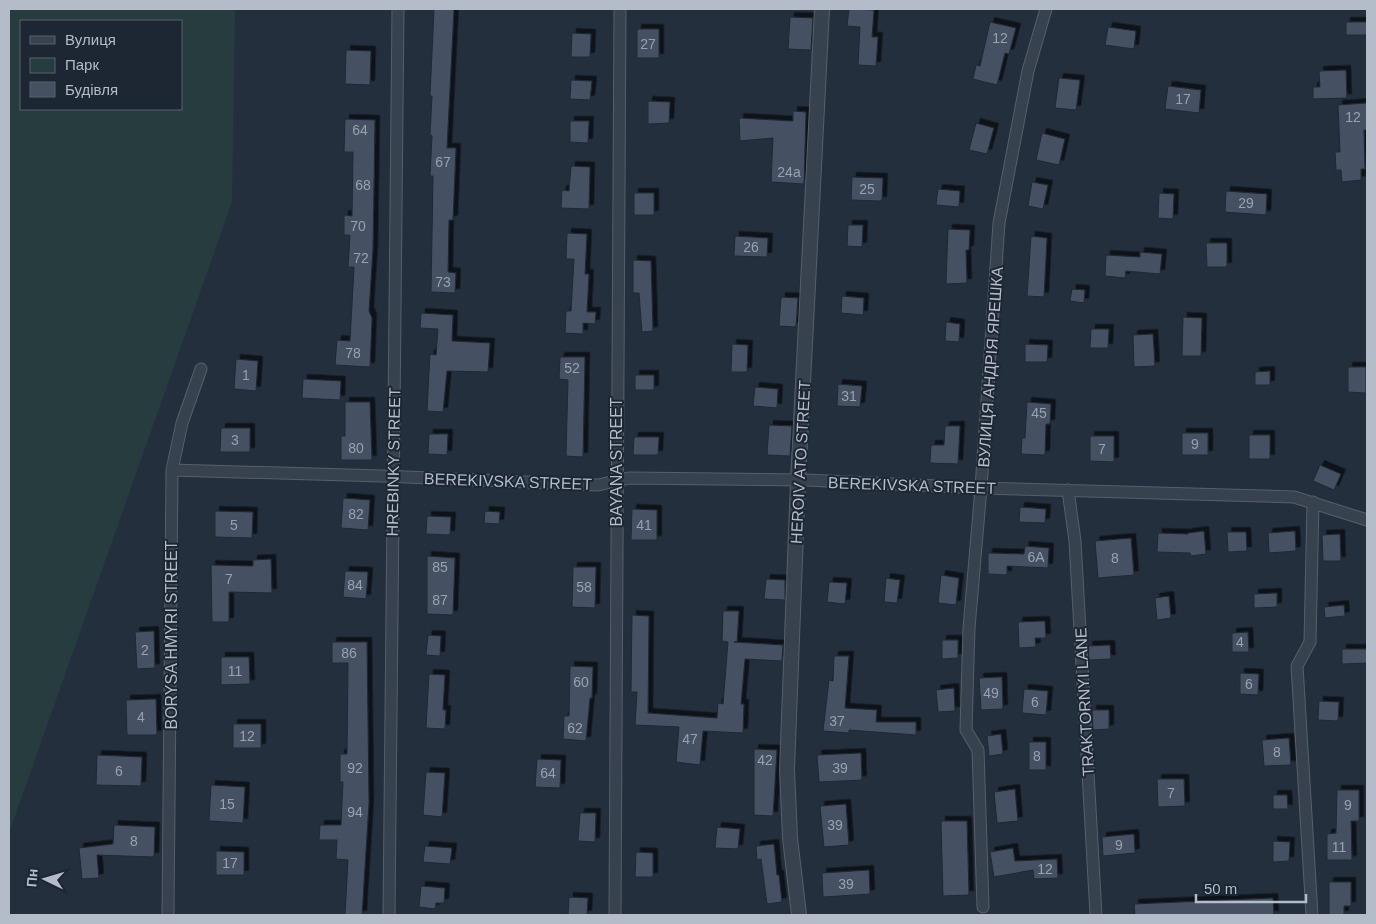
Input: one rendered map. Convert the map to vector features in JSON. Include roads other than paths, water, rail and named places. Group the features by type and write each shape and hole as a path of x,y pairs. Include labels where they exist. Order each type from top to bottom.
{"street":[{"name":"HREBINKY STREET","path":"389,915 398,9"},
{"name":"BAYANA STREET","path":"615,915 620,9"},
{"name":"HEROIV ATO STREET","path":"799,915 790,838 787,770 798,480 822,9"},
{"name":"ВУЛИЦЯ АНДРІЯ ЯРЕШКА","path":"983,908 978,750 966,730 968,628 981,488 999,223 1028,71 1046,9"},
{"name":"BORYSA HMYRI STREET","path":"168,911 172,470 182,423 202,369"},
{"name":"BEREKIVSKA STREET","path":"172,470 393,476 598,485 630,478 798,480 981,488 1294,497 1367,520"},
{"name":"TRAKTORNYI LANE","path":"1068,490 1075,541 1096,915"},
{"path":"1312,915 1297,666 1310,642 1313,502"}]}
